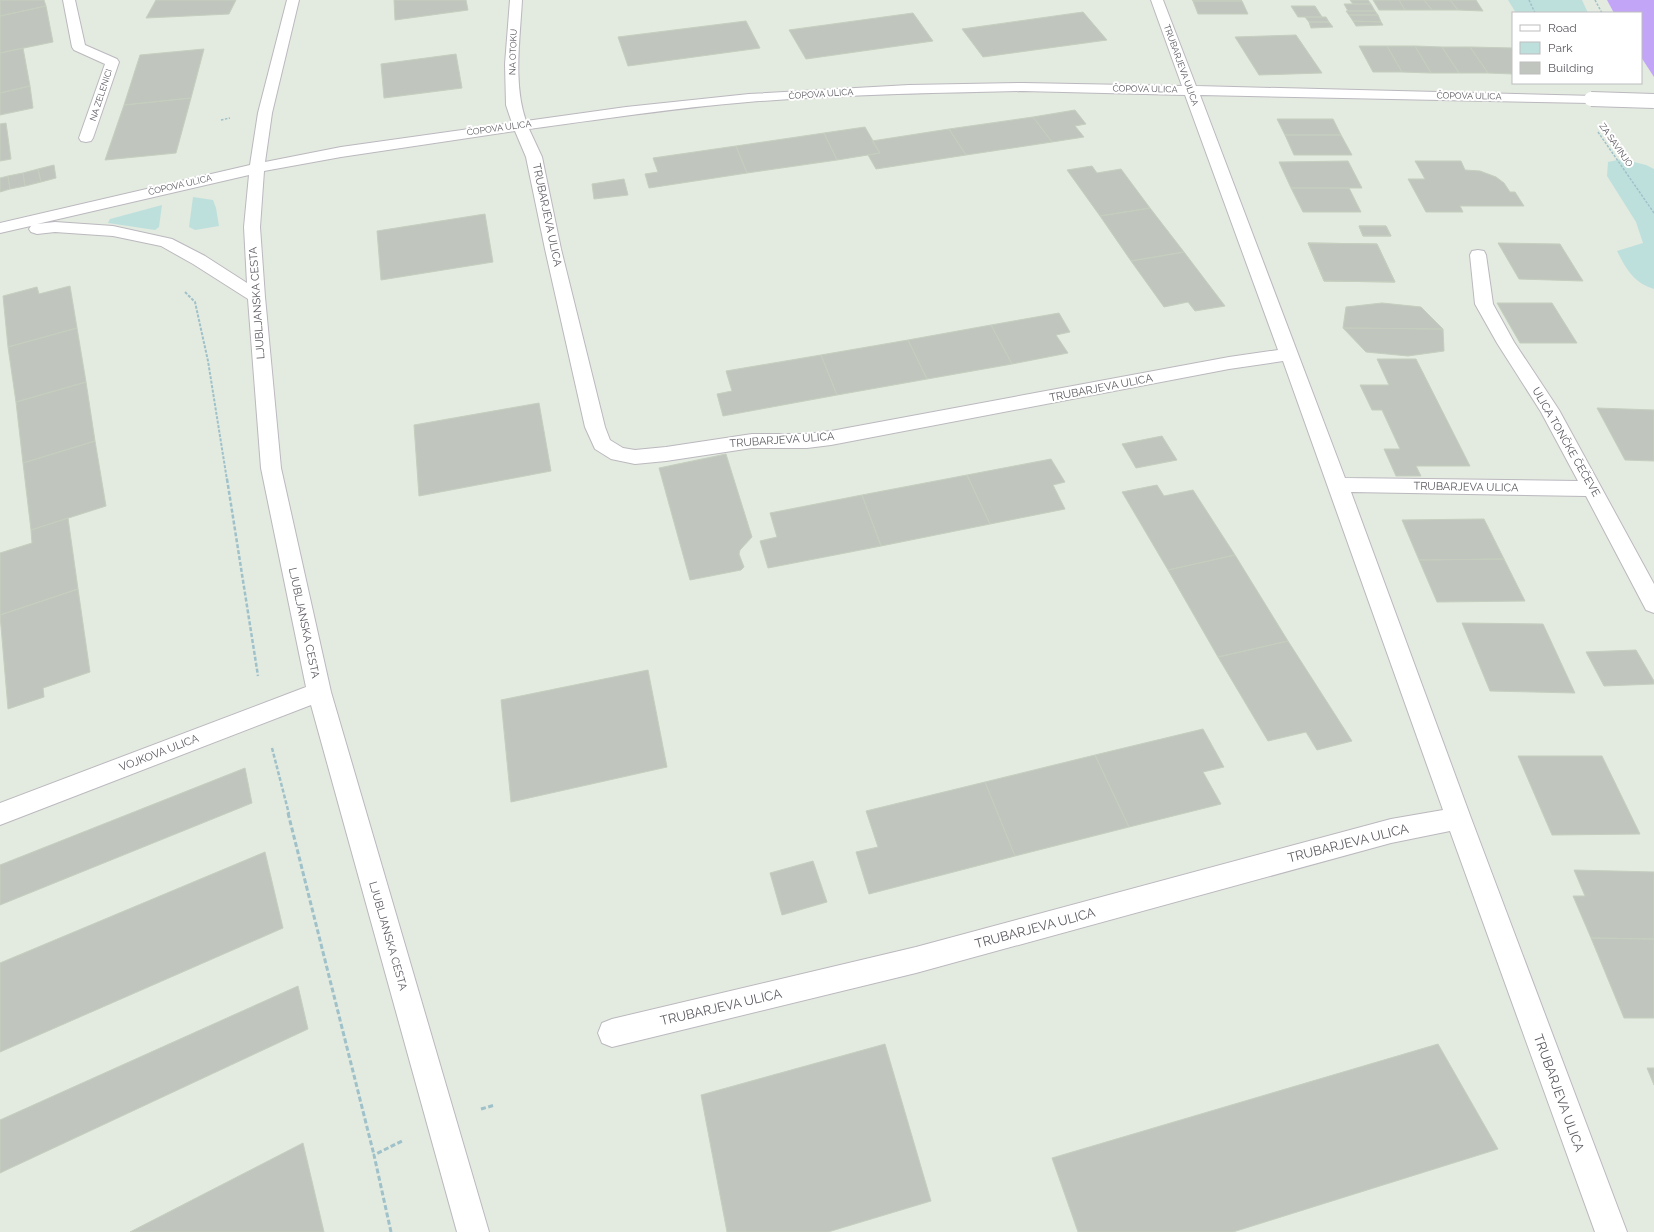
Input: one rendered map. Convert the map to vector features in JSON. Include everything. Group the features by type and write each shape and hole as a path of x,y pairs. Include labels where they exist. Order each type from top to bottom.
{"street":[{"name":"NA ZELENICI","path":"69,0 79,47 112,62 86,138"},
{"name":"LJUBLJANSKA CESTA","path":"293,0 265,113 257,168 252,227 256,297 271,468 319,692 473,1232"},
{"name":"NA OTOKU","path":"516,0 512,64 513,105 520,125"},
{"name":"TRUBARJEVA ULICA","path":"1157,0 1338,485 1458,818 1611,1232"},
{"name":"ČOPOVA ULICA","path":"0,228 257,168 341,152 520,125 686,104 829,93 909,89 1023,87 1654,101"},
{"name":"TRUBARJEVA ULICA","path":"520,125 534,157 553,249 595,427 602,444 618,454 635,457 666,454 752,441 807,441 831,438 1229,363 1289,354"},
{"path":"0,232 55,227 113,231 166,242 199,260 256,297"},
{"name":"ULICA TONČKE ČEČEVE","path":"1478,255 1484,304 1506,343 1550,410 1654,604"},
{"name":"TRUBARJEVA ULICA","path":"1338,485 1593,489"},
{"name":"VOJKOVA ULICA","path":"0,814 319,692"},
{"name":"TRUBARJEVA ULICA","path":"612,1033 916,960 1391,831 1458,818"}],"path":[{"path":"1529,0 1535,12"},
{"path":"1595,0 1601,12"},
{"name":"ZA SAVINJO","path":"1559,98 1566,111 1584,112 1654,213"}],"green space":[{"path":"1508,0 1582,0 1588,12 1515,12"},
{"path":"1622,159 1646,165 1654,169 1654,289 1641,283 1631,274 1617,251 1643,243 1636,222 1607,176 1608,162"},
{"path":"193,197 213,200 219,226 195,230 189,227"},
{"path":"162,205 159,227 155,230 108,223 110,219"}],"shaded area":[{"path":"1607,0 1654,0 1654,77 1642,59 1642,12 1613,12"}],"building":[{"path":"0,0 44,0 46,6 0,16"},
{"path":"156,0 236,0 229,14 146,18"},
{"path":"394,0 466,0 468,10 395,20"},
{"path":"1192,0 1241,0 1242,1 1193,1"},
{"path":"1350,0 1368,0 1371,4 1353,4"},
{"path":"1373,0 1399,0 1405,10 1379,10"},
{"path":"1399,0 1424,0 1432,10 1405,10"},
{"path":"1424,0 1450,0 1458,10 1432,10"},
{"path":"1450,0 1476,0 1483,11 1458,10"},
{"path":"1193,1 1242,1 1248,14 1198,14"},
{"path":"1344,4 1371,4 1375,11 1348,11"},
{"path":"46,6 53,42 0,53 0,16"},
{"path":"1291,6 1315,6 1322,17 1298,17"},
{"path":"1346,11 1375,11 1378,15 1349,15"},
{"path":"1083,12 1107,40 983,57 962,29"},
{"path":"913,13 933,41 806,59 789,30"},
{"path":"1349,15 1378,15 1381,22 1353,21"},
{"path":"1305,17 1326,17 1329,22 1309,22"},
{"path":"746,21 760,48 628,66 618,37"},
{"path":"1353,21 1381,22 1383,25 1356,26"},
{"path":"1309,22 1329,22 1333,27 1311,28"},
{"path":"1296,35 1322,73 1259,75 1235,37"},
{"path":"1359,46 1387,46 1402,72 1373,72"},
{"path":"1387,46 1415,46 1431,73 1402,72"},
{"path":"1415,46 1442,47 1459,73 1431,73"},
{"path":"1442,47 1470,47 1488,73 1459,73"},
{"path":"1470,47 1512,48 1512,74 1488,73"},
{"path":"23,48 30,86 0,93 0,53"},
{"path":"204,49 191,98 124,105 140,55"},
{"path":"456,54 462,88 384,98 381,64"},
{"path":"30,86 33,108 0,115 0,93"},
{"path":"191,98 176,153 105,160 124,105"},
{"path":"1075,110 1086,124 1075,126 1084,137 1052,142 1033,117"},
{"path":"1033,117 1052,142 966,155 949,129"},
{"path":"1277,119 1333,119 1341,135 1285,135"},
{"path":"6,123 11,159 0,161 0,124"},
{"path":"865,127 880,153 837,160 824,133"},
{"path":"949,129 966,155 876,169 868,155 880,153 872,141"},
{"path":"824,133 837,160 747,173 736,146"},
{"path":"1285,135 1341,135 1352,155 1294,155"},
{"path":"736,146 747,173 649,188 645,174 658,172 653,158"},
{"path":"1348,161 1362,188 1291,188 1279,162"},
{"path":"1415,161 1461,161 1465,170 1480,171 1496,177 1504,183 1510,192 1515,192 1524,206 1460,206 1463,212 1426,212 1408,179 1425,179"},
{"path":"54,165 56,178 41,182 38,169"},
{"path":"1092,166 1097,173 1121,169 1150,208 1100,216 1067,170"},
{"path":"38,169 41,182 25,186 23,173"},
{"path":"23,173 25,186 10,189 8,176"},
{"path":"8,176 10,189 0,192 0,178"},
{"path":"624,179 628,195 594,199 592,184"},
{"path":"1291,188 1349,188 1361,212 1303,212"},
{"path":"1150,208 1184,252 1131,261 1100,216"},
{"path":"485,214 493,262 381,280 377,231"},
{"path":"1359,226 1386,226 1391,236 1363,236"},
{"path":"1359,226 1386,226 1391,236 1363,236"},
{"path":"1308,243 1377,244 1395,282 1324,281"},
{"path":"1308,243 1377,244 1395,282 1324,281"},
{"path":"1498,243 1560,244 1583,281 1519,279"},
{"path":"1184,252 1225,306 1195,311 1188,302 1164,307 1131,261"},
{"path":"70,286 77,328 8,347 3,296 37,287 39,294"},
{"path":"1382,303 1421,307 1443,329 1343,328 1346,307"},
{"path":"1497,303 1552,303 1577,343 1520,343"},
{"path":"1059,313 1070,332 1056,335 1068,353 1012,364 991,325"},
{"path":"991,325 1012,364 927,379 908,340"},
{"path":"77,328 86,382 16,402 8,347"},
{"path":"1343,328 1443,329 1444,351 1408,356 1366,352"},
{"path":"908,340 927,379 837,395 821,355"},
{"path":"821,355 837,395 723,416 717,394 732,391 726,371"},
{"path":"1377,359 1416,359 1470,466 1416,466 1421,476 1396,476 1384,449 1400,449 1382,410 1372,410 1360,385 1389,385"},
{"path":"86,382 95,441 23,463 16,402"},
{"path":"539,403 551,471 419,496 414,425"},
{"path":"1597,408 1654,410 1654,461 1625,460"},
{"path":"1162,436 1177,460 1136,468 1122,444"},
{"path":"95,441 106,506 31,530 23,463"},
{"path":"726,454 752,537 740,550 739,554 744,567 741,570 690,580 659,468"},
{"path":"1051,459 1065,482 1053,485 1065,509 990,524 967,475"},
{"path":"967,475 990,524 881,546 862,495"},
{"path":"1157,485 1164,496 1193,490 1235,555 1168,570 1122,492"},
{"path":"862,495 881,546 768,568 760,541 777,537 770,513"},
{"path":"68,518 78,589 0,615 0,553 32,543 31,530"},
{"path":"1484,519 1504,559 1419,560 1402,520"},
{"path":"1235,555 1288,641 1218,657 1168,570"},
{"path":"1504,559 1525,601 1437,602 1419,560"},
{"path":"78,589 90,672 43,688 44,697 8,709 0,615"},
{"path":"1462,623 1543,624 1575,693 1490,691"},
{"path":"1288,641 1352,741 1317,750 1306,732 1268,741 1218,657"},
{"path":"1636,650 1654,681 1654,684 1604,686 1586,652"},
{"path":"648,670 667,767 511,802 501,700"},
{"path":"1203,729 1224,767 1203,772 1221,804 1129,827 1095,755"},
{"path":"1095,755 1129,827 1015,856 985,782"},
{"path":"1518,756 1602,756 1640,834 1552,835"},
{"path":"245,768 252,803 0,905 0,865"},
{"path":"985,782 1015,856 869,894 856,852 878,847 866,811"},
{"path":"265,852 283,928 0,1052 0,963"},
{"path":"813,861 827,902 782,915 770,873"},
{"path":"1574,870 1654,872 1654,939 1591,938 1573,896 1585,896"},
{"path":"1591,938 1654,939 1654,1018 1624,1018"},
{"path":"298,986 308,1029 0,1173 0,1120"},
{"path":"885,1044 931,1201 828,1232 727,1232 701,1095"},
{"path":"1438,1044 1498,1149 1233,1232 1078,1232 1052,1158"},
{"path":"1647,1068 1654,1068 1654,1085"},
{"path":"303,1143 324,1232 130,1232"}]}
